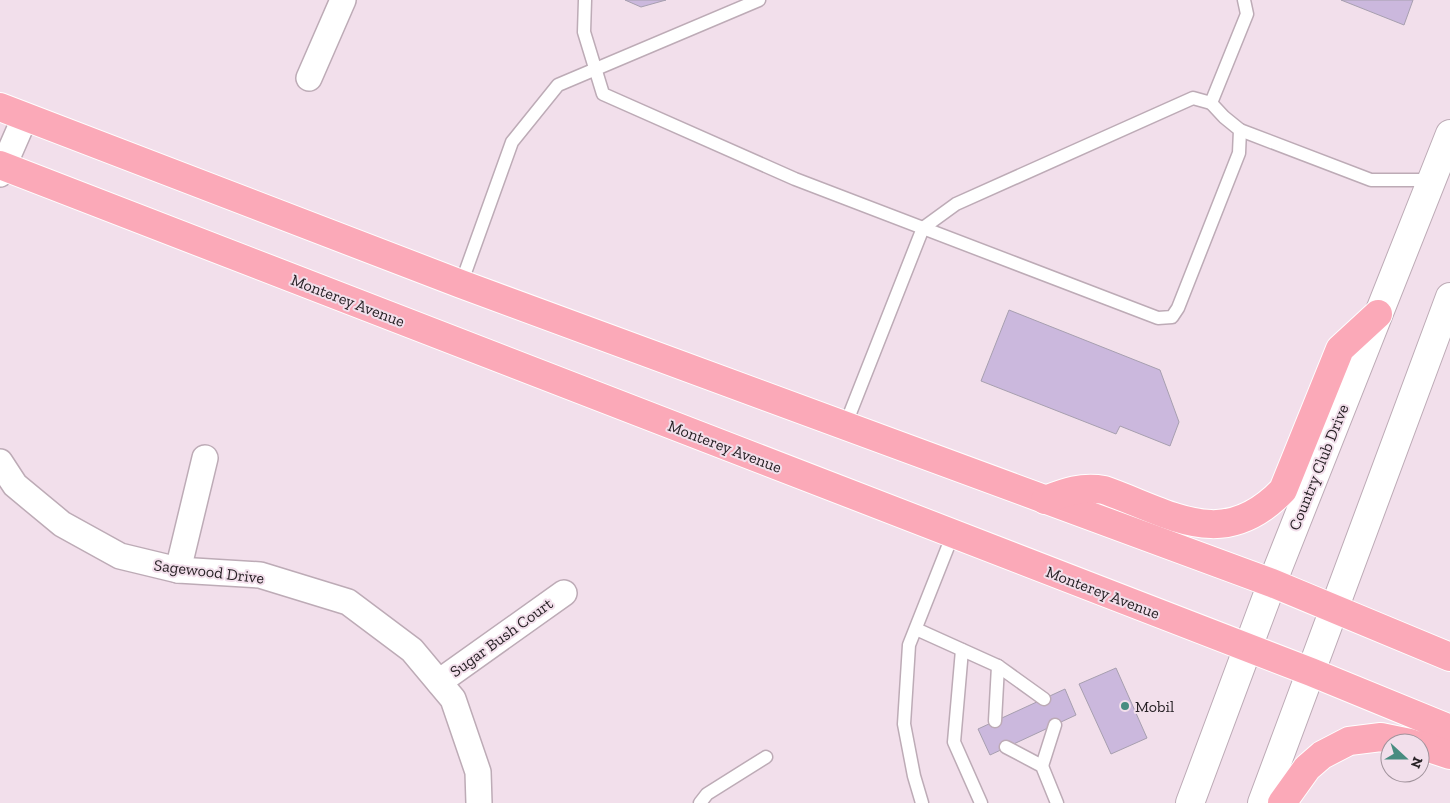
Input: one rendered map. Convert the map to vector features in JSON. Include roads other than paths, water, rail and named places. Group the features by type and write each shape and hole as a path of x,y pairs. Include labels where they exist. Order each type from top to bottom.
{"main road":[{"path":"12,112 461,284 1272,583 1450,657"},
{"name":"Country Club Drive","path":"1190,803 1272,583 1450,134"},
{"name":"Monterey Avenue","path":"1,168 1311,672 1450,729"},
{"path":"1262,803 1450,298"},
{"path":"1045,500 1077,488 1089,487 1104,490 1205,526 1242,520 1272,502 1283,490 1340,349 1378,314"},
{"path":"1282,803 1307,768 1322,755 1349,741 1380,736"},
{"path":"1430,748 1450,755"}],"street":[{"path":"309,78 343,0"},
{"path":"1,168 12,112"},
{"path":"178,570 205,458"},
{"name":"Sagewood Drive","path":"0,462 15,485 62,524 120,556 178,570 260,575 348,602 412,650 453,699 478,772 479,803"},
{"name":"Sugar Bush Court","path":"439,682 564,593"}],"lane":[{"path":"585,0 584,32 603,94 795,179 1158,318 1172,317 1178,308 1239,153 1240,130"},
{"path":"461,284 512,142 558,85 759,0"},
{"path":"1212,103 1247,14 1244,0"},
{"path":"844,426 923,228 956,204 1193,98 1212,103 1224,117 1240,130 1371,180 1432,180"},
{"path":"922,803 914,776 904,724 909,645 953,534"},
{"path":"916,629 998,666 1044,699"},
{"path":"962,650 954,742 981,803"},
{"path":"995,721 998,666"},
{"path":"1055,725 1042,766 1056,803"},
{"path":"1006,747 1042,766"},
{"path":"700,803 707,794 766,757"}],"place":[{"name":"Mobil","path":"1125,706"}]}
